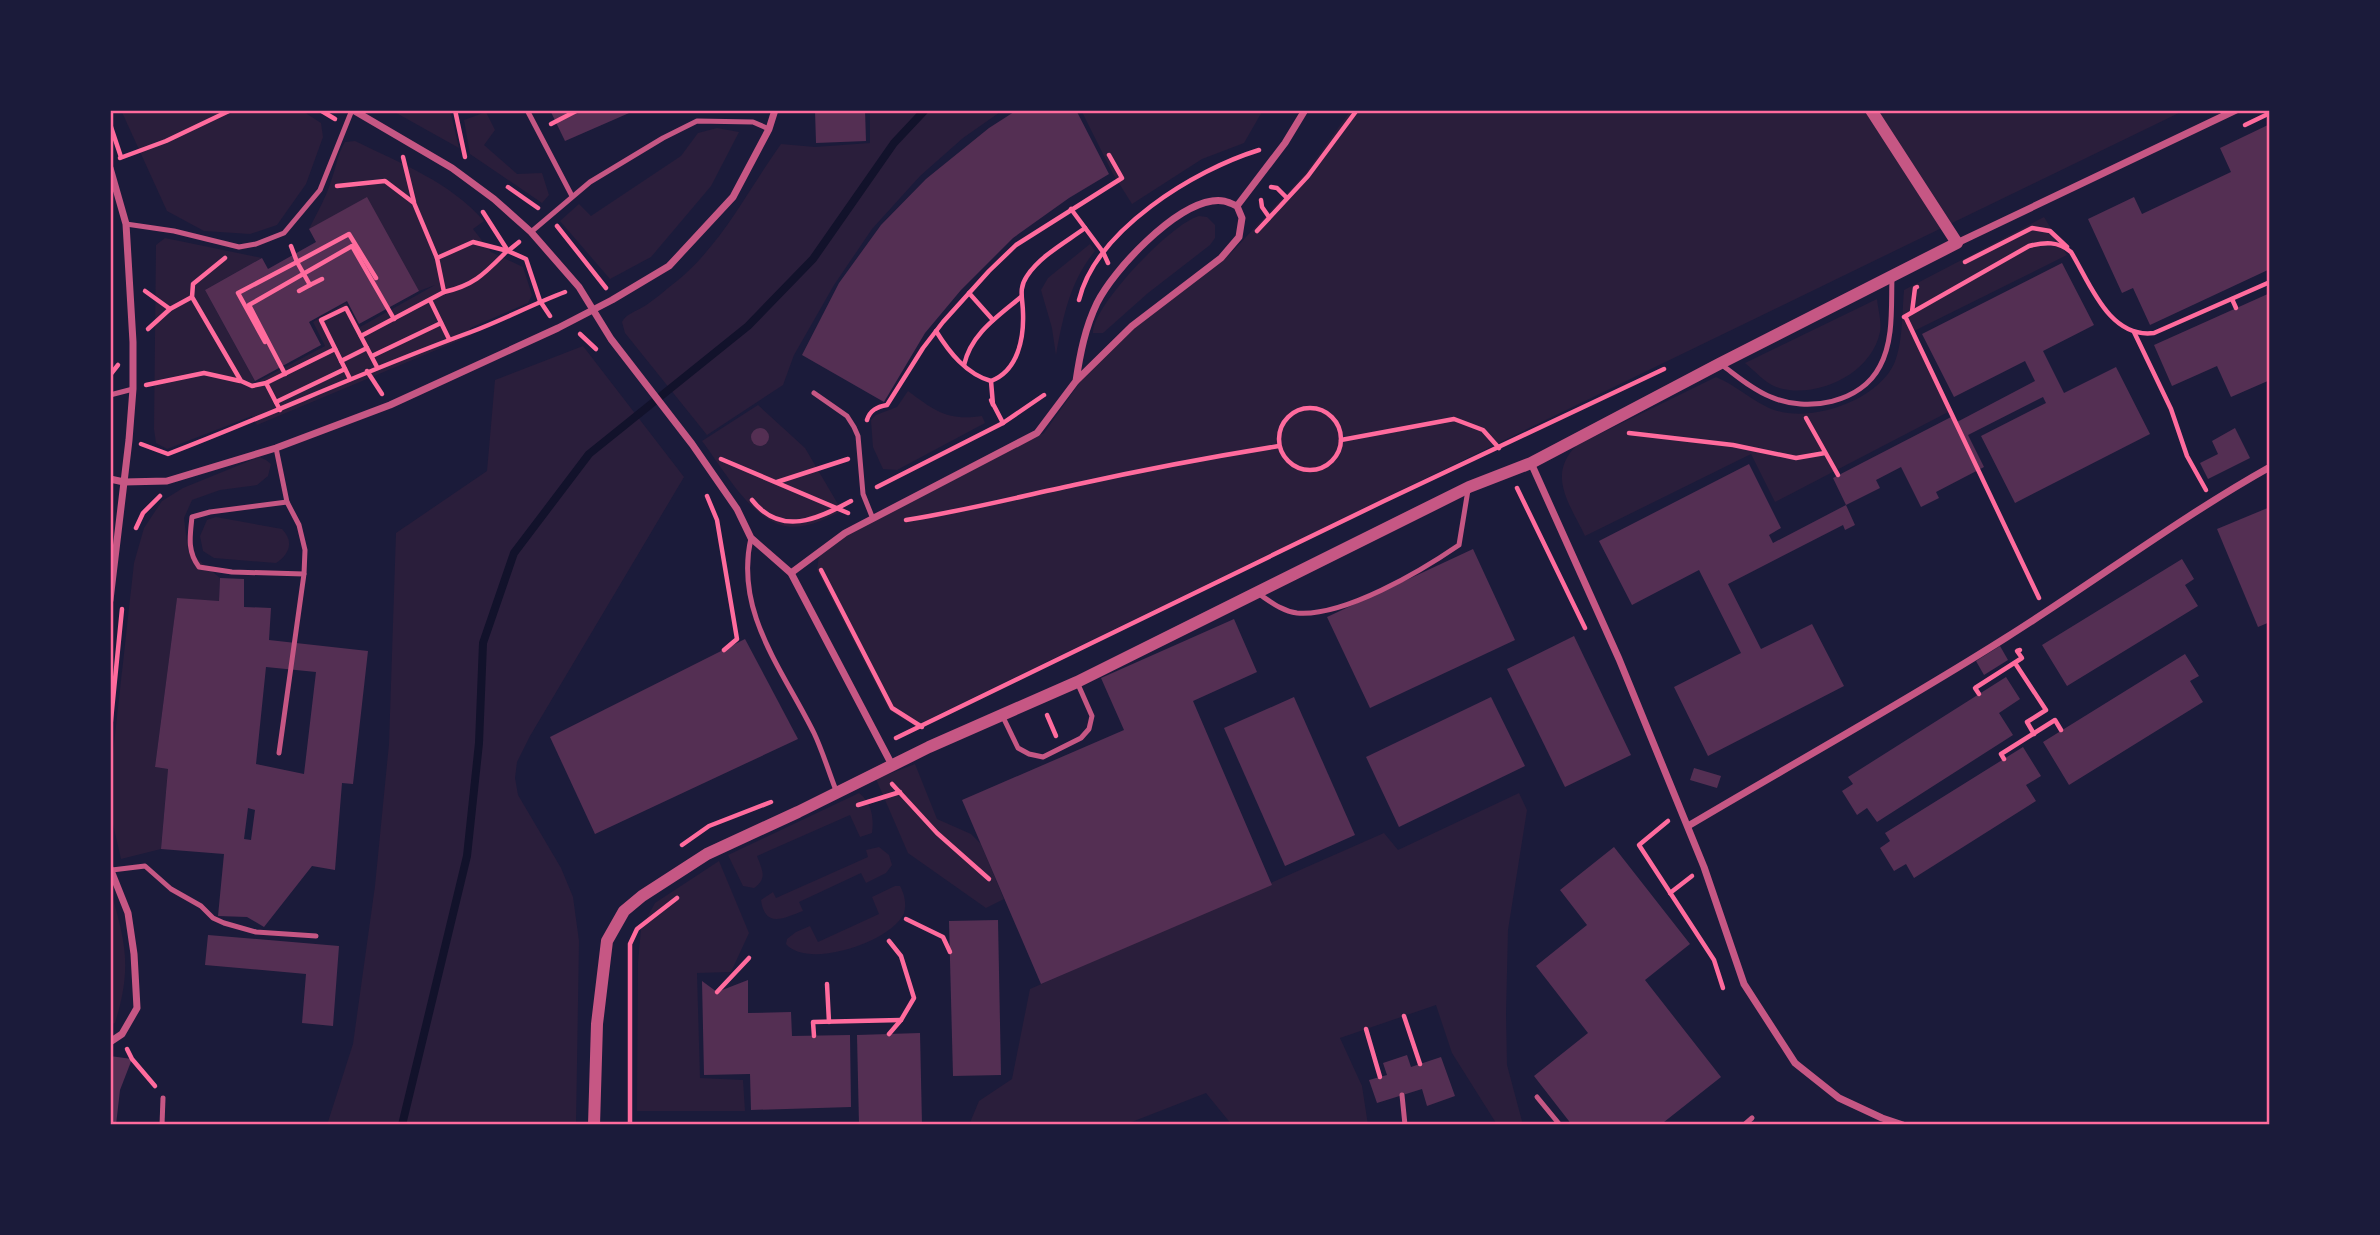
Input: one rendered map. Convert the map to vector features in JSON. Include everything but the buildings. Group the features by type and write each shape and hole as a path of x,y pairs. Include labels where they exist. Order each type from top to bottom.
{"street":[{"path":"352,110 452,168 494,199 531,232 579,286 611,339 692,444 737,509 751,538 791,573 892,765"},
{"path":"110,479 124,482 167,481 276,448 390,405 593,310 669,266 733,197 769,129 775,110"},
{"path":"1237,206 1285,143 1305,110"},
{"path":"1871,110 1957,243"},
{"path":"594,1125 597,1024 607,942 624,911 642,896 707,854 892,765 1077,682 1469,487 1531,463 1719,363 1957,243 2046,203 2236,110"},
{"path":"110,168 126,224 131,281 133,389 110,600"},
{"path":"791,573 845,533 1037,433 1076,381 1132,326 1221,258 1239,237 1242,218 1237,206 1224,200 1210,201 1187,210 1146,239 1097,302 1081,348 1076,381"},
{"path":"1531,463 1619,659 1688,826 1744,984 1795,1063 1839,1098 1903,1125"},
{"path":"1688,826 1869,721 2045,612 2212,499 2270,467"},
{"path":"110,1042 122,1034 137,1008 134,954 128,913 111,869"}],"lane":[{"path":"126,224 174,231 239,247 256,244 284,233 320,190 352,110"},
{"path":"527,110 572,196"},
{"path":"531,232 590,182 697,121 752,122 769,129"},
{"path":"1719,363 1774,399 1799,404 1838,400 1856,392 1871,379 1887,348 1892,276"},
{"path":"110,396 133,389"},
{"path":"814,393 847,416 858,436 863,494 870,521"},
{"path":"276,448 287,502 299,525 305,550 279,753"},
{"path":"1258,593 1279,608 1297,613 1328,611 1425,569 1459,545 1469,487"},
{"path":"287,502 210,512 192,517 189,542 192,558 199,566 232,572 304,574"},
{"path":"751,538 747,565 751,607 758,626 814,735 837,793"},
{"path":"1002,715 1018,748 1043,757 1081,738 1089,729 1092,716 1077,682"},
{"path":"111,869 145,866 171,889 224,923 256,932 316,936"},
{"path":"1402,1095 1405,1125"},
{"path":"1537,1097 1560,1125"},
{"path":"162,1125 163,1098"},
{"path":"1744,1125 1752,1118"}],"path":[{"path":"110,162 166,141 231,110"},
{"path":"320,110 345,125"},
{"path":"537,130 578,110"},
{"path":"458,111 465,157"},
{"path":"392,151 414,164"},
{"path":"776,482 848,459 859,447 869,414 876,407 887,405 936,331 940,320 969,293 986,269 1016,245 1122,178 1109,155"},
{"path":"403,157 414,203 437,258 444,292"},
{"path":"320,190 385,181 414,203"},
{"path":"1269,218 1262,207 1260,197 1263,190 1277,187 1287,198"},
{"path":"477,203 508,251"},
{"path":"1072,209 1103,252"},
{"path":"936,331 947,349 964,365 982,378 991,381 999,378 1013,364 1018,352 1023,324 1022,285 1027,275 1085,228"},
{"path":"1956,266 2032,228 2050,230 2059,236 2071,252 2105,310 2125,328 2134,332 2154,332 2270,282"},
{"path":"361,336 444,292 465,287 480,279 531,232"},
{"path":"265,342 238,293 349,234 376,278"},
{"path":"437,258 473,242 508,251 526,259 540,301 558,328"},
{"path":"1890,325 2029,246 2054,243 2064,245 2071,252"},
{"path":"285,374 249,305 352,246 394,319"},
{"path":"239,247 192,284 192,297 241,381"},
{"path":"294,254 310,285"},
{"path":"299,291 321,279"},
{"path":"131,281 170,309"},
{"path":"129,440 168,454 280,410 377,367 529,308 540,301 579,286 612,282"},
{"path":"1912,313 1915,288 1924,283"},
{"path":"969,293 993,320"},
{"path":"964,365 967,351 977,335 1021,297"},
{"path":"2232,299 2236,308"},
{"path":"429,300 449,339"},
{"path":"350,379 321,320 346,307 377,367"},
{"path":"1905,316 2045,612"},
{"path":"372,356 441,323"},
{"path":"2134,332 2171,409 2187,456 2212,499"},
{"path":"341,361 368,348"},
{"path":"133,389 204,373 252,386 266,383 335,349"},
{"path":"881,745 1372,507 1674,365"},
{"path":"276,402 345,369"},
{"path":"991,381 992,393 993,405 991,400 996,411 1003,423"},
{"path":"266,383 280,410"},
{"path":"1799,404 1838,475"},
{"path":"1311,407 1329,414 1340,431 1339,449 1331,462 1317,470 1293,466 1282,454 1279,446 1280,429 1285,419 1292,413 1311,407"},
{"path":"1560,418 1598,429 1733,445 1796,458 1825,453"},
{"path":"1341,440 1454,419 1483,430 1499,447 1587,632"},
{"path":"903,521 967,510 1207,457 1279,446"},
{"path":"134,532 143,513 168,488 168,454"},
{"path":"727,468 719,458 870,521"},
{"path":"702,490 717,520 737,639 724,650"},
{"path":"750,498 758,508 771,516 792,523 809,521 838,509 863,494"},
{"path":"820,563 821,571 892,708 922,727"},
{"path":"110,730 122,608"},
{"path":"1979,694 1975,688 2022,658 2017,651 2026,646"},
{"path":"2015,663 2046,710 2027,722 2034,734"},
{"path":"1040,699 1061,748"},
{"path":"2004,759 2001,754 2054,720 2061,730"},
{"path":"879,772 937,833 989,879"},
{"path":"849,808 900,792"},
{"path":"1674,817 1639,845 1714,960 1723,988"},
{"path":"1670,892 1704,867"},
{"path":"630,1125 630,944 637,929 679,897"},
{"path":"906,919 943,937 950,952"},
{"path":"889,940 901,956 911,981 914,998 889,1034"},
{"path":"717,992 749,958"},
{"path":"827,984 829,1022"},
{"path":"1404,1016 1420,1064"},
{"path":"814,1036 813,1022 901,1020"},
{"path":"1366,1029 1380,1077"},
{"path":"127,1049 163,1098"}],"shaded area":[{"path":"121,110 301,110 321,123 323,137 306,184 277,225 250,234 204,231 167,211"},
{"path":"391,110 450,110 459,148"},
{"path":"870,110 1003,110 963,138 920,176 872,229 834,285 794,355 783,385 707,435 625,333 622,322 677,281 708,250 734,216 781,144 815,147 870,143"},
{"path":"1081,110 1263,110 1244,143 1202,159 1132,204 1112,172"},
{"path":"1351,110 2185,110 915,726 889,710 817,570 819,555 831,543 1044,433 1092,365 1125,331 1230,254 1305,174"},
{"path":"486,112 495,130 484,145 517,174 542,173 549,195 542,203 470,154 464,120"},
{"path":"717,128 739,132 711,186 651,257 610,279 560,221 579,204 591,216 681,156 698,133"},
{"path":"355,141 440,184 471,207 484,221 473,229 491,252 523,267 532,295 528,303 470,328 472,335 257,425 252,416 167,449 156,443 156,245 165,238 262,258 205,290 255,381 251,385 325,346 313,322 346,303 360,327 435,285 419,291 309,229 327,191 342,147 345,142"},
{"path":"1199,216 1207,217 1215,225 1215,238 1210,245 1148,293 1103,333 1093,333 1105,304 1135,267 1171,233"},
{"path":"2044,217 2067,255 1914,331 1952,410 1775,502 1751,454 1585,536 1568,501 1562,479 1563,467 1577,445 1716,377 1767,407 1783,412 1819,412 1856,399 1885,378 1894,364 1901,337 1904,290"},
{"path":"1090,244 1095,251 1074,287 1056,355 1052,328 1041,290 1048,278"},
{"path":"1877,299 1880,332 1875,347 1853,372 1839,380 1824,387 1791,390 1772,385 1745,363"},
{"path":"583,346 684,477 517,762 515,778 518,795 561,868 573,897 579,941 576,1125 327,1125 353,1044 375,886 389,744 396,533 487,471 495,380"},
{"path":"908,391 942,413 959,417 982,416 985,423 897,470 883,469 873,447 871,420 876,415 897,407"},
{"path":"758,405 805,448 842,511 807,525 785,526 772,522 761,514 738,491 702,441"},
{"path":"259,457 271,464 268,476 257,485 220,490 192,500 184,518 188,551 220,578 219,601 177,599 155,767 168,769 161,849 121,859 110,811 110,780 134,563 144,528 162,501 183,488"},
{"path":"216,517 282,529 289,543 285,556 276,563 214,558 203,551 200,536 207,520"},
{"path":"915,764 937,819 971,834 981,844 1004,899 986,908 908,853 876,779"},
{"path":"859,793 867,801 871,811 872,833 860,837 850,815 757,856 763,874 761,881 754,888 743,886 728,855"},
{"path":"1519,793 1527,810 1508,930 1506,1014 1507,1065 1523,1125 1496,1123 1452,1053 1436,1005 1340,1038 1362,1086 1368,1125 1232,1125 1206,1093 1124,1125 969,1125 979,1101 1012,1079 1030,989 1384,833 1398,850"},
{"path":"879,847 889,855 892,865 886,873 866,883 861,873 799,902 803,911 789,916 771,918 763,909 761,900 773,892 776,898 868,857 866,850"},
{"path":"719,861 749,933 731,972 697,973 700,1078 743,1080 745,1111 637,1111 638,962 641,929 655,903"},
{"path":"900,886 905,899 904,913 897,923 868,942 849,949 812,954 797,951 786,944 787,939 796,932 810,926 818,942 879,914 872,897"},
{"path":"110,889 123,941 125,971 115,1023 110,1025"}],"waterway":[{"path":"402,1125 467,856 479,743 483,643 514,553 589,454 748,326 813,259 894,143 925,110"}]}
